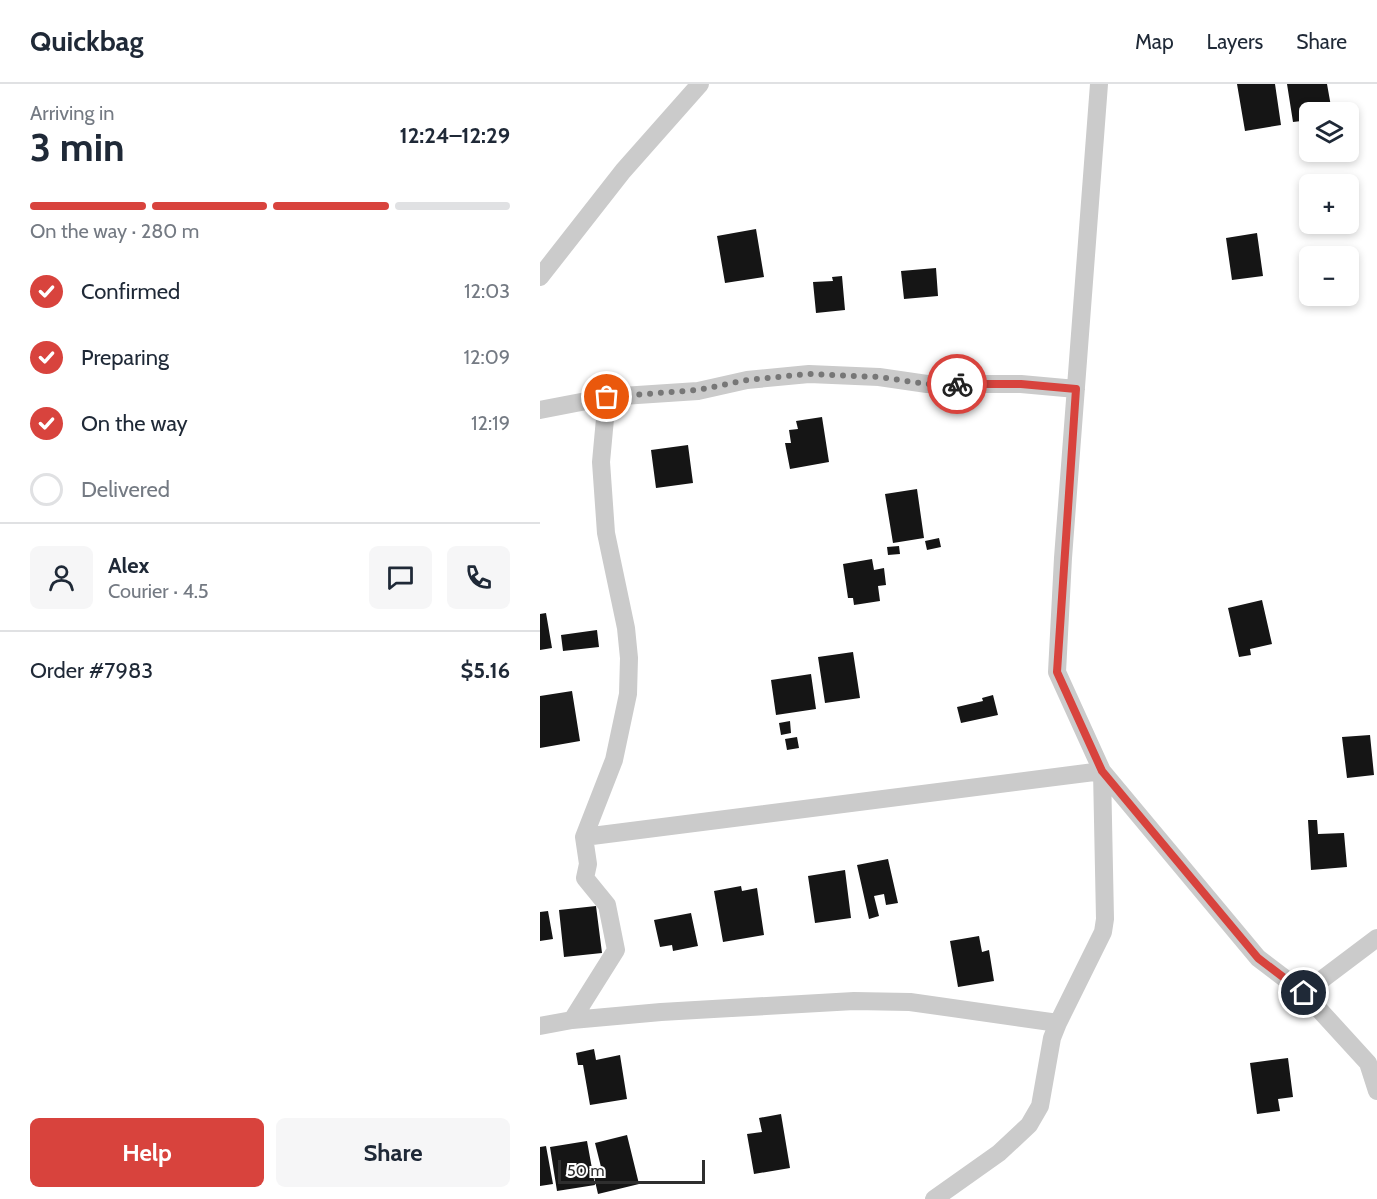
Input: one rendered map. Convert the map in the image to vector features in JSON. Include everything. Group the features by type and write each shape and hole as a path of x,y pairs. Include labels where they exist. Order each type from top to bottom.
{"street":[{"path":"540,277 623,171 700,84"},
{"path":"1099,84 1057,672 1102,771 1258,958 1304,993 1372,1067 1377,1091"},
{"path":"540,410 607,397 698,390 747,380 808,374 879,377 927,384 1021,384 1076,389"},
{"path":"572,1020 616,950 607,905 585,878 588,864 584,837 614,760 628,694 629,658 626,628 606,533 601,462 607,397"},
{"path":"584,837 1102,771"},
{"path":"934,1199 999,1153 1029,1125 1040,1106 1052,1038 1103,932 1105,919 1102,771"},
{"path":"1304,993 1377,938"},
{"path":"540,1026 572,1020 662,1012 854,1001 910,1002 1058,1023"}],"building":[{"path":"1237,84 1275,84 1281,125 1245,131"},
{"path":"1287,84 1327,84 1330,102 1299,102 1299,121 1293,122"},
{"path":"756,229 764,277 725,283 717,236"},
{"path":"1257,233 1263,276 1232,280 1226,238"},
{"path":"936,268 938,296 904,299 901,271"},
{"path":"842,276 845,310 816,313 813,282 833,281 832,277"},
{"path":"822,417 829,462 790,469 785,443 791,443 789,430 798,429 796,421"},
{"path":"688,445 693,483 656,488 651,450"},
{"path":"917,489 924,538 893,543 885,494"},
{"path":"939,538 941,547 927,550 925,541"},
{"path":"899,546 900,554 888,555 887,547"},
{"path":"872,559 874,570 884,568 886,585 878,586 880,601 854,605 853,598 848,598 843,564"},
{"path":"1262,600 1272,644 1250,649 1251,655 1239,657 1228,608"},
{"path":"546,613 552,648 540,650 540,614"},
{"path":"597,630 599,647 563,651 561,635"},
{"path":"853,652 860,698 825,703 818,657"},
{"path":"811,674 816,709 776,715 771,680"},
{"path":"572,691 580,741 540,748 540,696"},
{"path":"993,695 998,715 961,723 957,707 983,701 982,698"},
{"path":"790,721 791,733 781,735 779,723"},
{"path":"1370,735 1374,775 1347,778 1342,737"},
{"path":"797,737 799,748 787,750 785,739"},
{"path":"1308,820 1317,820 1318,834 1344,833 1347,867 1311,870"},
{"path":"888,859 898,903 886,905 884,894 874,896 879,916 869,919 857,865"},
{"path":"845,870 851,918 815,923 808,876"},
{"path":"741,886 742,891 757,888 764,935 723,942 714,891"},
{"path":"596,906 602,953 564,957 559,910"},
{"path":"548,911 553,939 540,941 540,912"},
{"path":"691,913 698,946 673,951 672,945 660,947 654,920"},
{"path":"979,936 982,952 989,950 994,981 958,987 950,941"},
{"path":"594,1049 596,1060 620,1055 627,1099 590,1105 583,1065 578,1065 576,1053"},
{"path":"1288,1058 1293,1097 1278,1099 1280,1111 1257,1114 1250,1063"},
{"path":"781,1114 790,1168 754,1174 747,1134 762,1132 759,1118"},
{"path":"627,1135 639,1184 598,1194 594,1177 603,1175 595,1143"},
{"path":"587,1141 595,1185 557,1191 550,1147"},
{"path":"546,1146 553,1184 540,1186 540,1147"}],"way so far":[{"path":"607,397 698,390 747,380 808,374 879,377 927,384 957,384"}],"route":[{"path":"957,384 1021,384 1076,389 1057,672 1102,771 1258,958 1304,993"}]}
